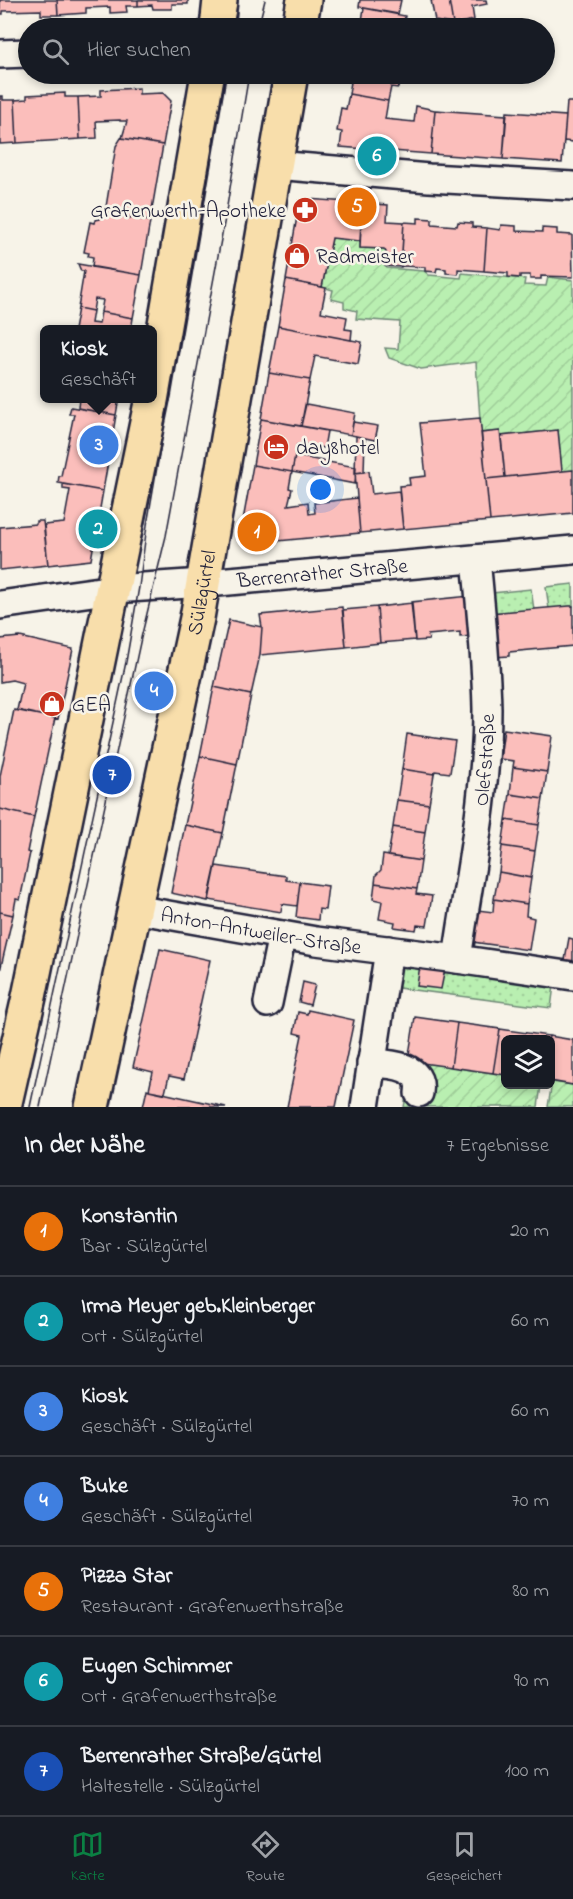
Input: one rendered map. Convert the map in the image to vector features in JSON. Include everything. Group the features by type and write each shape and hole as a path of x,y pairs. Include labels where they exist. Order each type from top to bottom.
{"main road":[{"path":"301,18 304,0"},
{"path":"157,371 206,84"},
{"name":"Sülzgürtel","path":"93,1107 197,618 289,84"},
{"path":"4,1107 151,403"}],"street":[{"path":"0,54 18,53"},
{"path":"275,165 429,178 573,186"},
{"name":"Berrenrather Straße","path":"0,605 114,589 573,550"},
{"name":"Olefstraße","path":"457,958 483,779 486,722 485,648 476,559"},
{"name":"Anton-Antweiler-Straße","path":"134,909 282,935 573,976"},
{"path":"268,1003 282,935"},
{"name":"Anton-Antweiler-Straße","path":"365,1107 389,950"},
{"path":"371,1063 400,1065 409,1070 418,1082 419,1093"}],"green space":[{"path":"332,238 360,241 360,248 384,249 387,268 424,271 429,275 461,278 462,273 525,279 524,285 546,286 548,277 573,280 573,470 562,471 558,430 501,436 500,431 481,433 476,362 421,369 389,358 385,348 398,349 400,322 356,319 357,311 344,308 344,302 331,299 333,290 322,287"},
{"path":"573,584 573,606 549,609 546,587"},
{"path":"531,589 534,610 492,613 492,593"},
{"path":"396,959 554,985 551,1008 391,987"},
{"path":"413,1061 501,1074 501,1089 540,1089 538,1107 404,1107"},
{"path":"555,1082 573,1085 573,1107 548,1107 551,1089 555,1089"}],"building":[{"path":"0,0 57,0 58,15 41,15 41,10 3,11 3,14 0,14"},
{"path":"57,0 138,0 138,6 126,6 127,12 110,13 110,7 86,8 86,13 58,15"},
{"path":"138,0 188,0 188,4 172,4 172,9 153,9 152,5 138,6"},
{"path":"360,0 401,0 398,14 359,7"},
{"path":"431,0 449,0 452,18 434,18"},
{"path":"449,0 486,0 487,4 472,7 474,18 452,18"},
{"path":"364,8 405,16 405,18 362,18"},
{"path":"351,84 399,84 398,88 391,87 388,101 349,94"},
{"path":"139,88 139,94 163,93 171,101 163,145 122,138 127,121 120,120 96,121 97,138 80,139 78,97 101,96 101,90"},
{"path":"65,93 65,97 78,97 80,139 17,143 15,100 27,99 27,95"},
{"path":"349,94 388,101 385,119 414,122 416,106 435,110 431,154 340,147 342,132 337,131 341,108 346,109"},
{"path":"0,96 3,96 3,100 15,100 17,143 0,144"},
{"path":"567,102 573,102 573,142 564,141"},
{"path":"435,110 506,115 503,159 431,154"},
{"path":"507,112 566,116 562,163 503,159"},
{"path":"121,138 163,145 150,221 105,213 116,146"},
{"path":"307,199 362,203 360,241 332,238 322,287 286,280 299,205"},
{"path":"362,203 388,205 387,221 404,222 401,267 385,266 386,252 384,249 360,248"},
{"path":"101,213 150,221 141,275 92,267 93,257 84,252 90,222 94,223 95,220 100,219"},
{"path":"418,218 432,219 432,224 457,226 458,222 472,223 472,227 487,228 484,271 458,269 458,274 446,273 446,269 437,268 436,272 425,271 425,267 401,266 404,222 418,223"},
{"path":"501,225 516,226 516,231 542,232 542,228 557,229 557,234 572,235 573,277 541,276 541,279 530,279 530,275 520,275 520,278 508,277 508,273 484,271 487,228 500,230"},
{"path":"78,264 141,275 133,318 101,312 103,300 95,299 93,311 78,308 84,271 81,271"},
{"path":"286,280 326,288 321,312 347,317 345,329 352,330 351,340 278,326"},
{"path":"78,308 93,311 91,323 99,324 101,312 133,318 132,325 75,325"},
{"path":"278,326 362,342 358,364 315,356 310,380 269,373"},
{"path":"269,373 310,380 301,426 261,419"},
{"path":"78,403 118,403 116,415 78,408"},
{"path":"306,404 355,413 351,435 301,426"},
{"path":"71,407 116,415 103,491 58,483 74,414 69,414"},
{"path":"480,418 490,521 403,529 399,486 410,485 409,478 426,476 420,423"},
{"name":"day8hotel","path":"261,419 327,431 324,448 297,445 292,472 253,465"},
{"path":"353,422 378,426 375,440 351,435"},
{"path":"558,430 562,471 505,477 501,436"},
{"path":"500,431 505,477 486,479 481,433"},
{"path":"356,436 365,438 364,472 355,473"},
{"path":"295,456 356,467 355,484 292,472"},
{"path":"253,465 292,472 289,488 292,489 288,505 308,502 309,514 315,513 314,503 357,498 360,533 257,543 242,526"},
{"path":"573,470 573,513 490,521 486,479"},
{"path":"369,471 372,494 399,491 403,529 360,533 355,473"},
{"path":"63,484 103,491 91,560 48,565 44,525 64,523 70,490 63,489"},
{"path":"36,521 43,521 48,565 0,570 0,527 36,524"},
{"path":"470,596 473,636 460,637 460,632 428,635 429,640 415,641 411,602"},
{"path":"412,603 415,640 380,643 377,607"},
{"path":"573,606 573,646 509,652 509,656 494,657 490,613"},
{"path":"342,607 346,647 260,655 262,627 260,615"},
{"path":"377,607 380,643 346,647 343,610"},
{"path":"229,620 262,627 260,655 251,695 214,687"},
{"path":"20,637 73,649 58,719 17,710 23,683 12,680 0,682 0,639"},
{"path":"150,681 162,684 158,701 146,698"},
{"path":"214,687 251,695 237,764 200,756"},
{"path":"14,710 55,718 34,817 0,809 0,776"},
{"path":"504,729 552,736 547,772 513,767 514,761 500,759"},
{"path":"407,734 455,741 450,773 435,771 434,774 402,769"},
{"path":"200,756 237,764 223,833 185,825"},
{"path":"513,767 547,772 543,799 510,794"},
{"path":"402,769 434,774 429,804 397,800"},
{"path":"510,794 543,799 539,825 506,820"},
{"path":"397,800 429,804 425,832 393,827"},
{"path":"0,809 34,817 27,852 30,853 20,900 16,899 13,915 0,912"},
{"path":"506,820 539,825 535,851 502,846"},
{"path":"185,825 223,833 208,901 171,893"},
{"path":"393,827 425,832 421,861 388,856"},
{"path":"502,846 535,851 531,878 499,872"},
{"path":"383,855 421,861 417,889 375,883 376,875 381,870"},
{"path":"216,866 286,876 286,880 300,882 297,906 282,904 281,912 209,900"},
{"path":"499,872 531,878 527,904 494,899"},
{"path":"300,882 328,886 325,910 319,909 318,920 296,917"},
{"path":"375,883 417,889 416,894 432,896 427,926 417,925 416,930 394,927 395,922 379,919 382,901 373,899"},
{"path":"494,899 527,904 526,916 534,918 529,950 473,942 478,910 493,912"},
{"path":"0,912 13,915 0,971"},
{"path":"569,938 573,939 573,964 565,960"},
{"path":"160,949 210,960 184,1079 169,1076 165,1093 149,1090 153,1072 133,1067"},
{"path":"420,965 445,969 441,989 417,986"},
{"path":"303,982 315,985 310,1005 299,1002"},
{"path":"308,1010 354,1020 336,1107 287,1107 302,1035 294,1033 298,1012 307,1014"},
{"path":"415,1017 457,1023 451,1067 408,1061"},
{"path":"457,1023 500,1029 493,1073 451,1067"},
{"path":"500,1029 542,1035 501,1035 501,1074 493,1073"},
{"path":"555,1037 573,1040 573,1085 555,1082"},
{"path":"147,1089 149,1090 226,1107 143,1107"}],"tram line":[{"path":"235,18 238,0"},
{"path":"260,18 265,0"},
{"path":"30,1107 126,662 147,525 223,84"},
{"path":"40,1107 141,638 166,536 247,84"}],"place":[{"name":"Eugen Schimmer","path":"377,156"},
{"name":"Pizza Star","path":"357,207"},
{"name":"Grafenwerth-Apotheke","path":"305,210"},
{"name":"Radmeister","path":"297,256"},
{"name":"Kiosk","path":"99,445"},
{"name":"day8hotel","path":"276,447"},
{"name":"Irma Meyer geb.Kleinberger","path":"98,529"},
{"name":"Konstantin","path":"257,532"},
{"name":"Buke","path":"154,691"},
{"name":"GEA","path":"52,704"},
{"name":"Berrenrather Straße/Gürtel","path":"112,775"}]}
